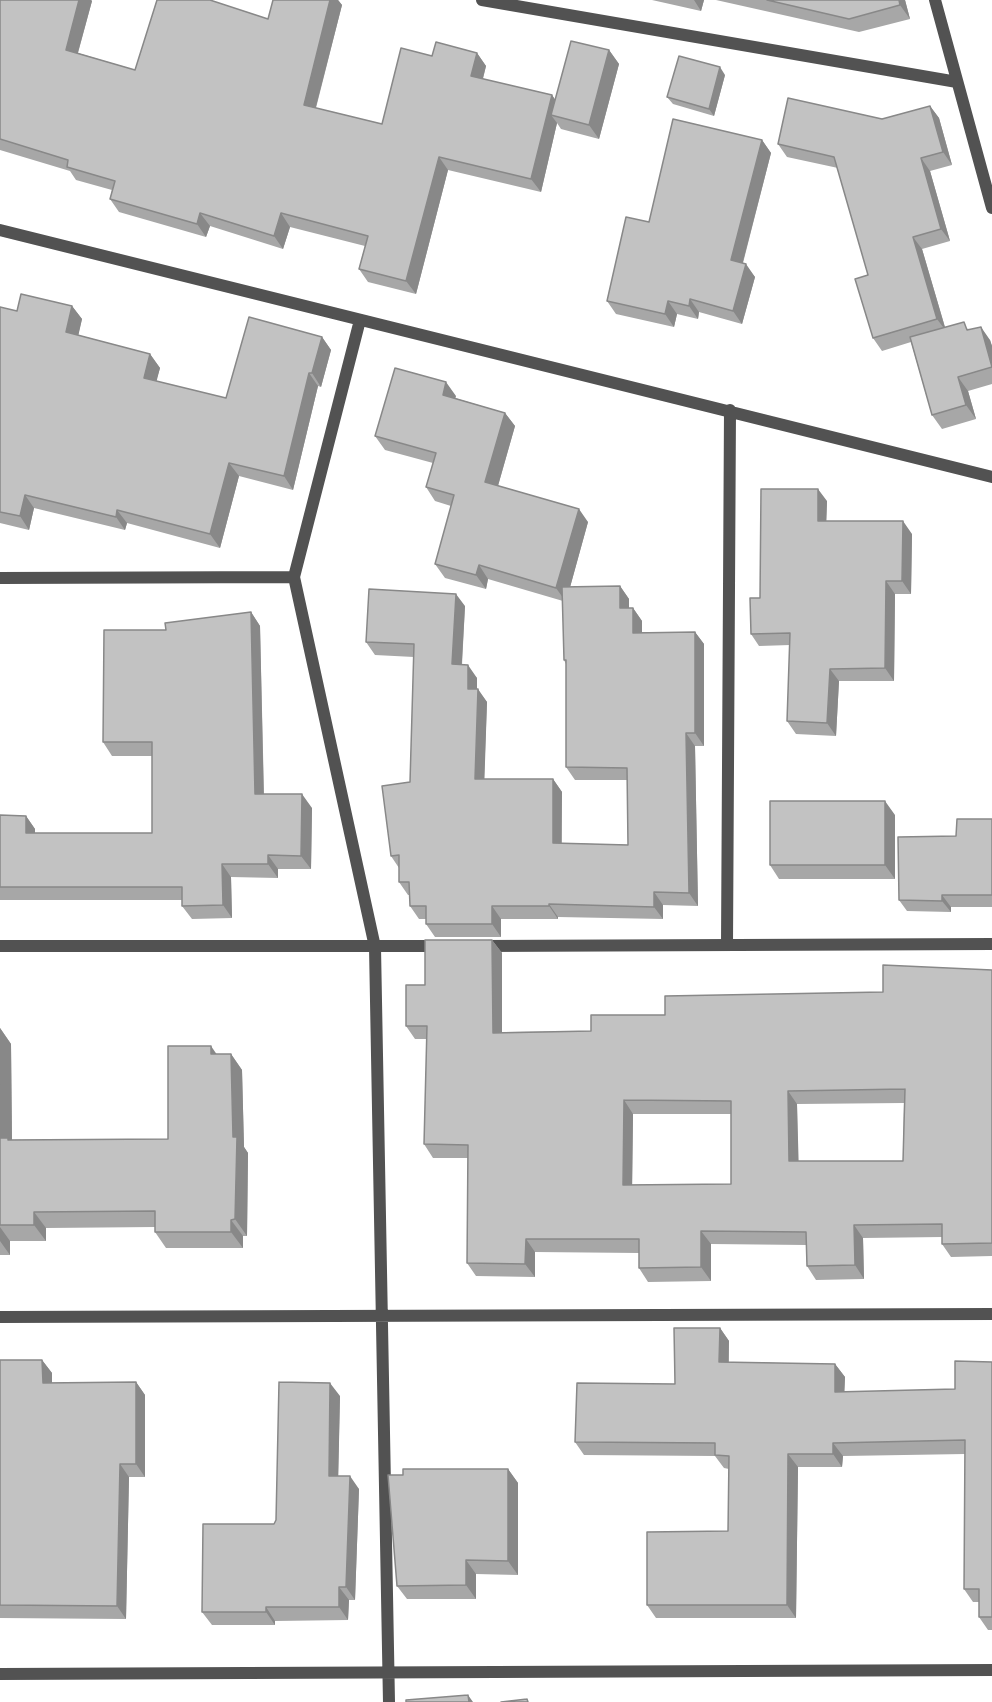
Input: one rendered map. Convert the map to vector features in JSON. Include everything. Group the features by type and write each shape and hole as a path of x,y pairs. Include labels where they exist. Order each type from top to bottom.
{"street":[{"path":"482,0 957,82"},
{"path":"935,0 992,208"},
{"path":"0,230 992,477"},
{"path":"360,320 294,577 375,947 388,1702"},
{"path":"727,943 730,410"},
{"path":"0,578 294,577"},
{"path":"0,946 992,944"},
{"path":"0,1317 992,1314"},
{"path":"0,1674 992,1670"}],"building":[{"path":"0,0 79,0 66,50 135,70 157,0 210,0 268,19 273,0 330,0 304,105 382,124 401,48 432,56 436,42 477,53 471,76 552,95 531,179 439,157 406,281 359,269 368,236 281,213 274,236 200,213 197,224 110,199 115,181 67,167 68,160 0,139"},
{"path":"767,0 899,0 900,5 849,19"},
{"path":"571,41 609,50 589,125 551,115"},
{"path":"679,56 720,67 709,109 667,97"},
{"path":"788,98 882,119 930,106 943,152 921,158 941,229 913,237 937,319 873,338 855,279 868,275 834,157 778,144"},
{"path":"673,119 762,140 731,260 746,264 733,311 690,299 689,306 668,301 665,314 607,301 626,217 649,222"},
{"path":"21,294 72,306 66,332 150,354 144,378 226,398 249,317 322,337 312,373 309,373 284,476 229,463 210,534 117,510 116,517 25,495 20,516 0,512 0,307 17,311"},
{"path":"964,322 967,330 981,327 992,367 958,377 966,405 932,415 910,337"},
{"path":"395,368 446,382 443,395 505,413 485,482 579,509 556,588 479,565 476,575 435,564 454,495 426,487 436,453 375,436"},
{"path":"761,489 818,489 818,521 903,521 902,581 886,581 885,668 830,669 827,723 787,721 790,633 751,634 750,598 760,598"},
{"path":"620,586 620,608 633,608 633,633 695,632 695,733 686,733 689,893 654,892 654,907 549,904 549,906 492,906 492,924 426,924 426,906 410,906 409,882 399,882 399,855 391,856 382,786 410,782 414,644 366,642 369,589 456,594 452,664 468,665 468,689 478,689 475,779 553,779 553,843 628,845 627,768 566,767 566,660 564,660 562,587"},
{"path":"251,612 255,794 302,794 301,856 268,855 268,864 222,864 223,905 182,906 182,887 0,887 0,815 26,816 26,833 152,833 152,742 103,742 104,630 166,630 165,623"},
{"path":"770,801 885,801 885,865 770,865"},
{"path":"957,819 992,819 992,895 942,895 942,901 899,900 898,837 956,836"},
{"path":"425,940 492,940 493,1033 591,1031 591,1015 665,1015 665,996 883,992 883,965 992,970 992,1243 942,1244 942,1224 854,1225 855,1265 807,1266 806,1232 701,1231 701,1267 639,1268 639,1239 526,1239 525,1264 467,1263 468,1145 424,1144 427,1026 406,1026 406,985 425,985","holes":["905,1089 903,1161 789,1161 788,1091","624,1100 731,1101 731,1184 623,1185"]},
{"path":"168,1046 211,1046 211,1054 231,1054 233,1137 237,1137 235,1219 231,1220 231,1232 155,1232 155,1211 34,1212 34,1225 0,1225 0,1138 8,1138 8,1140 168,1139"},
{"path":"674,1328 720,1328 719,1362 835,1364 835,1392 955,1389 955,1361 992,1362 992,1617 979,1617 979,1589 964,1589 965,1440 833,1443 833,1454 788,1454 787,1605 647,1605 647,1532 728,1531 729,1456 715,1455 715,1443 575,1442 577,1383 675,1384"},
{"path":"0,1360 42,1360 43,1383 136,1382 136,1464 120,1464 117,1606 0,1605"},
{"path":"279,1382 330,1383 329,1476 350,1476 346,1587 339,1587 339,1607 266,1607 266,1612 202,1612 203,1524 274,1524 276,1520"},
{"path":"403,1469 508,1469 508,1561 466,1560 466,1585 397,1586 388,1475 403,1475"},
{"path":"468,1695 469,1702 406,1702 406,1700"},
{"path":"527,1699 528,1702 501,1702"}]}
